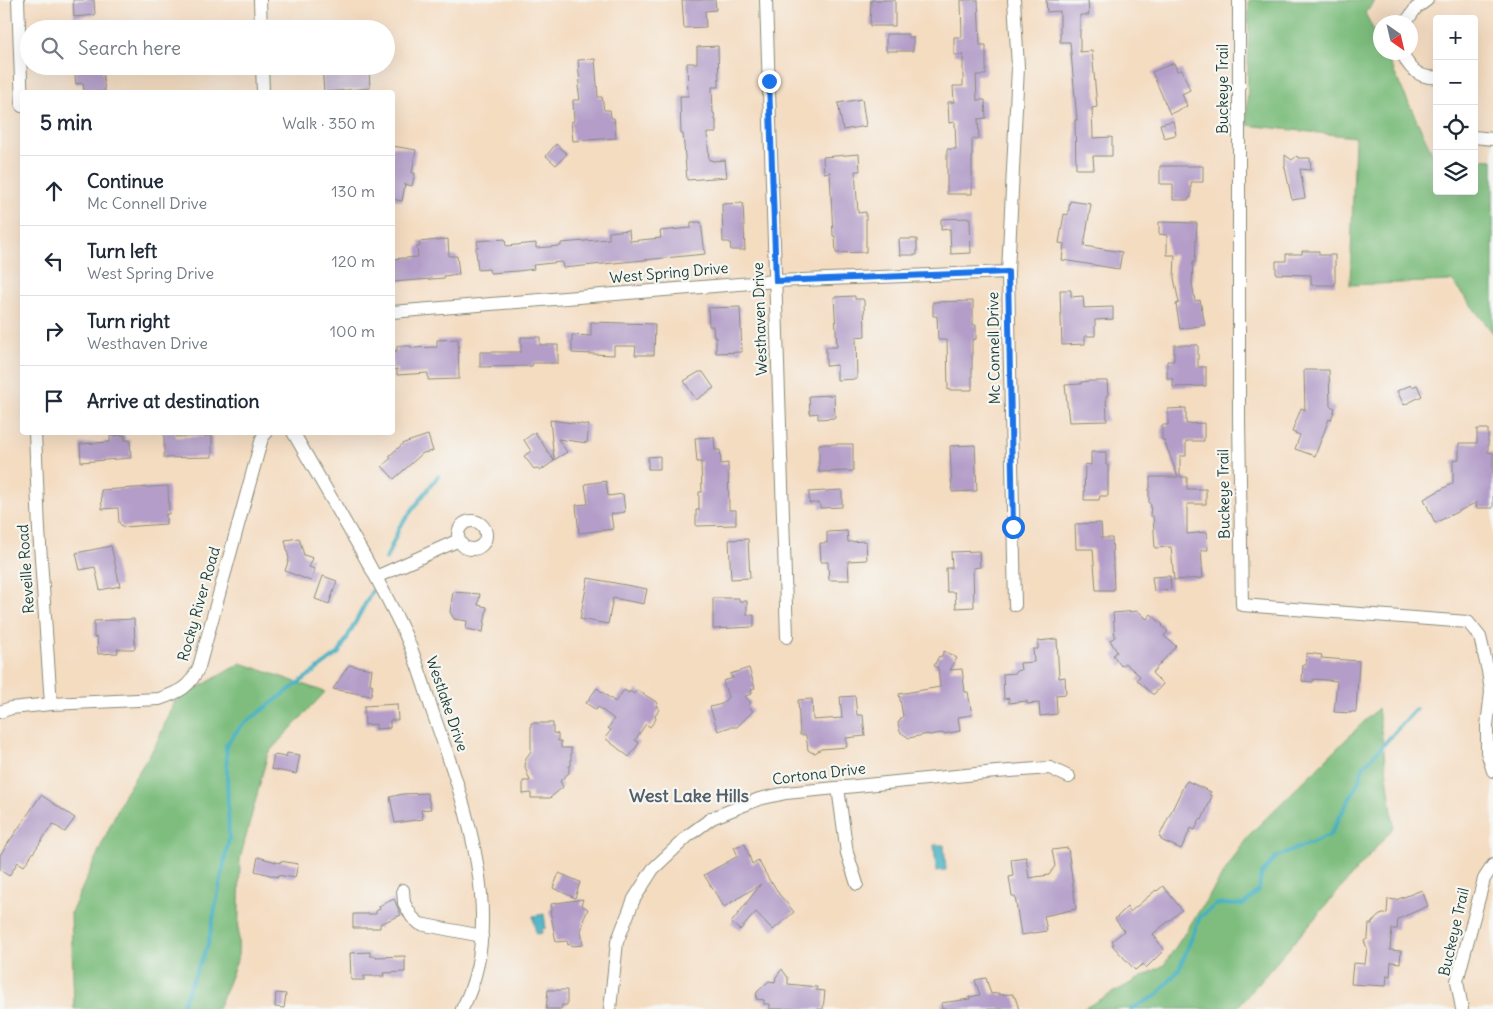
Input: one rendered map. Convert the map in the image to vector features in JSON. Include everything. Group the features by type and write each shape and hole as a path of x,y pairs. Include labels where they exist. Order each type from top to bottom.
{"street":[{"path":"18,0 20,53"},
{"path":"260,0 261,20"},
{"name":"Westhaven Drive","path":"766,0 786,637"},
{"name":"Mc Connell Drive","path":"1014,0 1018,67 1008,272 1015,605"},
{"name":"Buckeye Trail","path":"1239,0 1239,420 1242,605 1468,622 1480,637 1488,671 1491,692 1487,726 1487,752 1493,771"},
{"path":"1411,15 1416,8 1427,0"},
{"path":"1406,60 1416,72 1433,77"},
{"path":"21,75 21,90"},
{"path":"262,75 263,90"},
{"path":"1478,137 1493,139"},
{"name":"West Spring Drive","path":"395,312 776,281 1008,272"},
{"name":"Reveille Road","path":"35,435 39,530 51,704"},
{"name":"Rocky River Road","path":"0,712 11,708 51,704 159,699 173,695 185,688 194,679 199,667 262,438 264,435"},
{"name":"Westlake Drive","path":"295,435 376,577 406,636 461,794 479,876 482,936 474,982 462,1009"},
{"path":"376,577 459,540"},
{"name":"Cortona Drive","path":"610,1009 617,942 634,898 653,869 689,835 712,818 759,799 786,793 1050,768 1069,777"},
{"path":"838,788 847,854 857,884"},
{"name":"Buckeye Trail","path":"1462,1009 1457,981 1484,879 1493,865"},
{"path":"403,890 404,903 412,917 420,924 482,936"}],"green space":[{"path":"1249,0 1375,0 1365,13 1373,29 1373,60 1388,60 1433,155 1433,195 1478,195 1478,159 1493,160 1493,333 1452,281 1350,285 1355,137 1247,125"},
{"path":"241,663 325,692 268,753 240,859 238,958 218,1009 74,1009 71,913 124,795 156,744 175,701"},
{"path":"1378,708 1394,827 1236,1009 1083,1009 1164,965 1248,836"}],"water":[{"path":"934,845 944,845 946,870 936,871"},
{"path":"544,914 546,928 542,929 542,933 536,934 533,916"}],"building":[{"path":"73,0 94,0 95,15 74,17"},
{"path":"682,0 715,0 716,10 705,11 706,27 684,28"},
{"path":"871,0 895,0 895,26 870,26"},
{"path":"961,0 978,0 980,45 986,45 986,75 976,75 977,100 985,100 986,118 978,119 979,139 972,139 972,194 947,194 947,149 956,149 955,122 949,123 948,102 954,102 953,86 963,86 963,55 954,55 954,37 962,37"},
{"path":"1046,0 1088,0 1089,15 1080,15 1080,52 1092,51 1097,107 1092,108 1093,138 1112,137 1112,156 1093,156 1094,169 1076,169 1075,120 1077,120 1070,42 1060,42 1060,11 1047,12"},
{"path":"886,34 908,34 908,37 913,37 913,51 886,51"},
{"path":"718,46 719,87 712,87 716,133 707,133 709,160 725,160 727,177 687,180 683,134 681,134 680,96 688,96 687,63 697,63 697,47"},
{"path":"595,59 598,97 602,97 604,110 610,110 611,118 614,118 616,138 573,141 571,122 574,121 573,100 580,100 578,60"},
{"path":"1174,63 1177,71 1182,70 1190,90 1182,94 1187,106 1170,114 1152,72"},
{"path":"75,75 103,75 105,90 84,90 83,83 76,84"},
{"path":"323,75 369,75 370,88 324,90"},
{"path":"862,99 866,126 843,130 838,103"},
{"path":"1173,121 1176,135 1164,138 1160,124"},
{"path":"556,144 567,154 556,165 546,156"},
{"path":"395,146 416,150 412,173 415,173 412,186 405,184 402,201 395,200"},
{"path":"859,154 860,171 855,171 858,213 866,212 866,252 836,253 835,236 833,236 830,172 824,173 823,157"},
{"path":"1285,155 1292,160 1297,156 1298,158 1310,158 1311,170 1300,169 1305,198 1292,200 1284,168"},
{"path":"1160,166 1203,166 1203,182 1191,182 1191,197 1187,200 1173,200 1173,184 1160,184"},
{"path":"1070,201 1091,204 1084,246 1122,252 1119,269 1062,260 1064,244 1059,243 1064,214 1068,215"},
{"path":"743,203 745,250 731,250 730,242 723,242 722,204"},
{"path":"970,218 971,253 951,254 950,229 941,230 941,219"},
{"path":"691,222 701,222 705,254 563,268 562,262 533,265 534,269 518,271 490,273 489,269 478,270 477,241 505,239 506,246 536,243 536,248 561,246 561,243 609,239 609,232 629,230 630,241 661,238 660,231 691,228"},
{"path":"1159,222 1197,223 1192,283 1195,301 1200,300 1205,325 1180,329 1176,304 1179,303 1174,278 1175,255 1167,255 1167,235 1159,234"},
{"path":"448,239 449,256 457,256 459,274 444,276 445,278 395,282 395,259 418,257 417,247 420,246 419,242"},
{"path":"899,239 917,239 917,255 900,255"},
{"path":"1302,251 1319,251 1319,255 1335,255 1335,285 1311,285 1311,275 1276,274 1276,261 1286,261 1286,254 1302,254"},
{"path":"1060,290 1071,290 1071,297 1083,296 1084,308 1113,307 1113,319 1095,320 1095,336 1085,336 1085,344 1062,345"},
{"path":"855,296 855,299 863,299 864,301 865,336 856,337 857,379 837,380 837,365 826,366 826,347 837,347 834,297"},
{"path":"973,301 973,325 976,325 976,339 972,340 972,390 948,390 947,340 938,340 937,316 933,316 933,302"},
{"path":"740,307 742,352 716,353 716,337 714,337 713,326 709,326 708,308"},
{"path":"591,322 655,324 654,355 635,355 636,346 614,346 614,355 572,353 572,335 591,336"},
{"path":"521,337 540,337 540,345 558,345 558,363 533,363 532,366 480,367 480,352 521,352"},
{"path":"458,339 459,379 428,380 428,373 397,375 397,369 395,369 395,351 397,351 397,346 411,346 411,348 437,347 437,340"},
{"path":"1174,345 1198,345 1198,367 1206,367 1206,386 1173,387 1173,379 1167,378 1167,361 1174,361"},
{"path":"1304,370 1329,370 1330,406 1335,408 1315,456 1295,449 1300,435 1292,432 1301,408 1305,410"},
{"path":"699,372 703,372 714,388 696,400 684,381"},
{"path":"1091,381 1107,381 1107,421 1069,422 1065,385"},
{"path":"1411,385 1412,387 1417,385 1422,396 1404,405 1397,391"},
{"path":"834,395 835,418 818,419 818,413 810,414 809,396"},
{"path":"1186,408 1186,424 1204,423 1204,441 1186,441 1186,456 1180,456 1180,477 1187,477 1187,489 1206,489 1206,504 1187,504 1187,534 1207,532 1208,550 1201,550 1203,578 1174,580 1171,547 1155,548 1153,516 1150,516 1149,489 1150,477 1178,477 1164,440 1162,440 1162,425 1168,425 1168,409"},
{"path":"550,420 589,425 587,443 558,439 567,452 554,460"},
{"path":"1477,429 1488,429 1488,452 1493,453 1493,508 1476,508 1477,502 1435,523 1424,499 1453,483 1453,460 1459,459 1459,443 1477,443"},
{"path":"535,432 554,461 540,471 536,468 534,469 524,456 531,451 524,440"},
{"path":"125,435 125,440 130,440 131,458 81,462 80,444 110,442 110,436"},
{"path":"164,435 176,435 176,437 212,436 212,457 164,458"},
{"path":"428,435 433,451 423,453 394,479 382,466 391,458 389,456 404,443"},
{"path":"714,437 715,450 720,450 721,464 728,463 729,510 736,510 736,525 696,526 696,510 699,510 699,492 702,492 701,462 697,462 695,438"},
{"path":"819,444 853,444 853,471 819,472"},
{"path":"975,445 977,491 952,492 950,446"},
{"path":"1091,452 1106,452 1108,496 1100,496 1099,500 1084,500 1085,464 1091,465"},
{"path":"660,456 660,469 648,469 648,457"},
{"path":"606,481 608,496 623,494 625,512 611,514 613,529 579,533 576,505 588,504 585,484"},
{"path":"168,486 169,514 166,514 166,524 123,527 119,523 118,508 102,509 101,490"},
{"path":"842,490 842,507 820,508 820,503 809,503 809,492"},
{"path":"1101,523 1102,538 1112,538 1114,590 1096,590 1093,549 1076,549 1075,524"},
{"path":"847,531 848,542 866,541 867,560 848,561 849,580 829,580 828,562 821,562 820,543 827,543 827,532"},
{"path":"299,538 304,555 313,558 309,567 315,569 311,581 285,571 289,559 285,540"},
{"path":"748,539 750,578 731,579 729,540"},
{"path":"111,546 120,586 100,590 95,567 80,570 76,553"},
{"path":"979,551 980,567 973,568 974,607 956,608 955,592 947,592 946,568 952,568 951,552"},
{"path":"323,576 337,581 329,604 315,599"},
{"path":"1170,576 1171,589 1154,591 1152,577"},
{"path":"588,578 647,589 644,604 613,598 608,624 580,619"},
{"path":"453,592 480,594 478,605 487,607 483,632 466,629 467,621 454,619 450,612"},
{"path":"713,598 739,598 739,601 747,601 747,615 754,615 754,627 713,629"},
{"path":"1138,611 1147,619 1151,614 1163,625 1168,631 1164,636 1176,646 1152,673 1163,684 1154,694 1137,680 1140,676 1125,663 1121,666 1113,655 1117,652 1110,640 1115,637 1113,613"},
{"path":"134,619 135,649 117,649 118,653 98,654 97,637 94,638 94,621"},
{"path":"1057,639 1059,678 1065,677 1066,694 1056,695 1057,714 1040,716 1039,703 1027,704 1027,701 1009,703 1009,698 1004,699 1003,674 1016,673 1016,671 1021,670 1020,663 1034,662 1033,649 1038,649 1038,641"},
{"path":"944,651 957,658 950,670 962,669 965,692 968,692 972,715 958,717 960,731 909,738 900,732 898,723 903,716 899,694 940,687 938,668 934,666"},
{"path":"1307,653 1322,655 1321,658 1359,661 1356,712 1334,712 1337,681 1313,679 1313,682 1302,681 1303,665 1306,665"},
{"path":"349,665 372,669 370,684 373,685 371,696 333,689"},
{"path":"749,668 755,688 751,689 752,694 745,696 751,703 748,706 753,711 737,727 718,731 710,707 722,704 728,697 723,681 733,678 730,674"},
{"path":"597,688 615,702 624,690 634,694 637,690 658,703 656,706 660,709 655,715 656,719 650,727 646,724 635,740 639,743 629,757 605,738 611,730 608,728 614,719 598,707 596,710 586,703"},
{"path":"855,696 857,715 863,715 865,736 846,738 847,747 821,749 815,753 808,750 806,735 800,735 798,700 812,699 813,720 842,718 840,697"},
{"path":"397,704 398,720 390,720 390,728 376,729 376,724 365,725 364,706"},
{"path":"531,723 553,723 553,733 558,734 561,748 571,748 569,773 560,781 563,787 550,798 531,798 531,793 523,794 523,781 530,781 525,767 526,758 531,751"},
{"path":"287,753 300,755 296,774 271,769 274,755 286,757"},
{"path":"1187,781 1211,792 1209,795 1212,796 1202,820 1200,819 1195,830 1191,828 1181,849 1161,840 1159,837"},
{"path":"427,793 431,809 421,810 423,819 395,823 390,797 403,794"},
{"path":"41,795 75,818 65,832 53,824 24,866 18,862 9,876 0,870 0,855"},
{"path":"745,844 752,864 758,860 771,883 794,912 773,930 756,912 740,930 731,923 761,884 724,907 704,875 738,856 734,847"},
{"path":"1068,848 1076,909 1044,916 1047,931 1021,935 1015,896 1012,896 1009,877 1013,876 1011,859 1026,857 1029,878 1049,875 1055,866 1052,850"},
{"path":"258,857 280,863 280,861 298,864 295,878 278,875 278,877 255,871"},
{"path":"559,873 580,882 575,898 553,888"},
{"path":"1163,886 1182,910 1153,934 1164,950 1146,968 1143,964 1135,970 1112,945 1114,944 1112,941 1124,931 1115,919 1127,907 1130,912"},
{"path":"1422,890 1428,906 1398,919 1397,929 1392,929 1390,950 1401,951 1400,963 1391,962 1390,976 1387,975 1386,986 1351,984 1353,963 1365,964 1367,948 1364,941 1368,938 1369,924 1372,924 1380,915 1387,913 1388,899 1396,900"},
{"path":"394,899 401,915 380,924 380,928 353,928 353,914 376,914 376,911 380,909 379,906"},
{"path":"583,899 581,905 588,909 581,931 583,945 568,945 567,941 556,942 550,910 552,910 551,904"},
{"path":"370,952 370,956 376,957 405,956 405,972 383,973 384,976 364,976 364,980 351,980 350,953"},
{"path":"782,969 788,978 788,984 817,987 816,990 825,991 823,1009 770,1009 770,1004 764,1004 764,1000 756,999 757,992 769,981 775,982"},
{"path":"986,978 991,994 1013,994 1019,1009 942,1009 941,1003 970,999 969,997 980,995 975,980"},
{"path":"548,990 567,990 567,1005 562,1005 561,1009 546,1009"},
{"path":"276,993 286,994 284,1008 275,1007"}],"waterway":[{"path":"386,559 400,526 438,476"},
{"path":"180,1009 208,945 229,838 226,745 241,726 339,653 372,591"},
{"path":"1131,1009 1156,996 1179,970 1200,917 1217,904 1243,905 1259,890 1261,875 1276,857 1330,835 1359,781 1363,767 1416,709"}],"district":[{"name":"West Lake Hills","path":"689,796"}],"route":[{"path":"769,81 776,281 1008,272 1013,527"}]}
